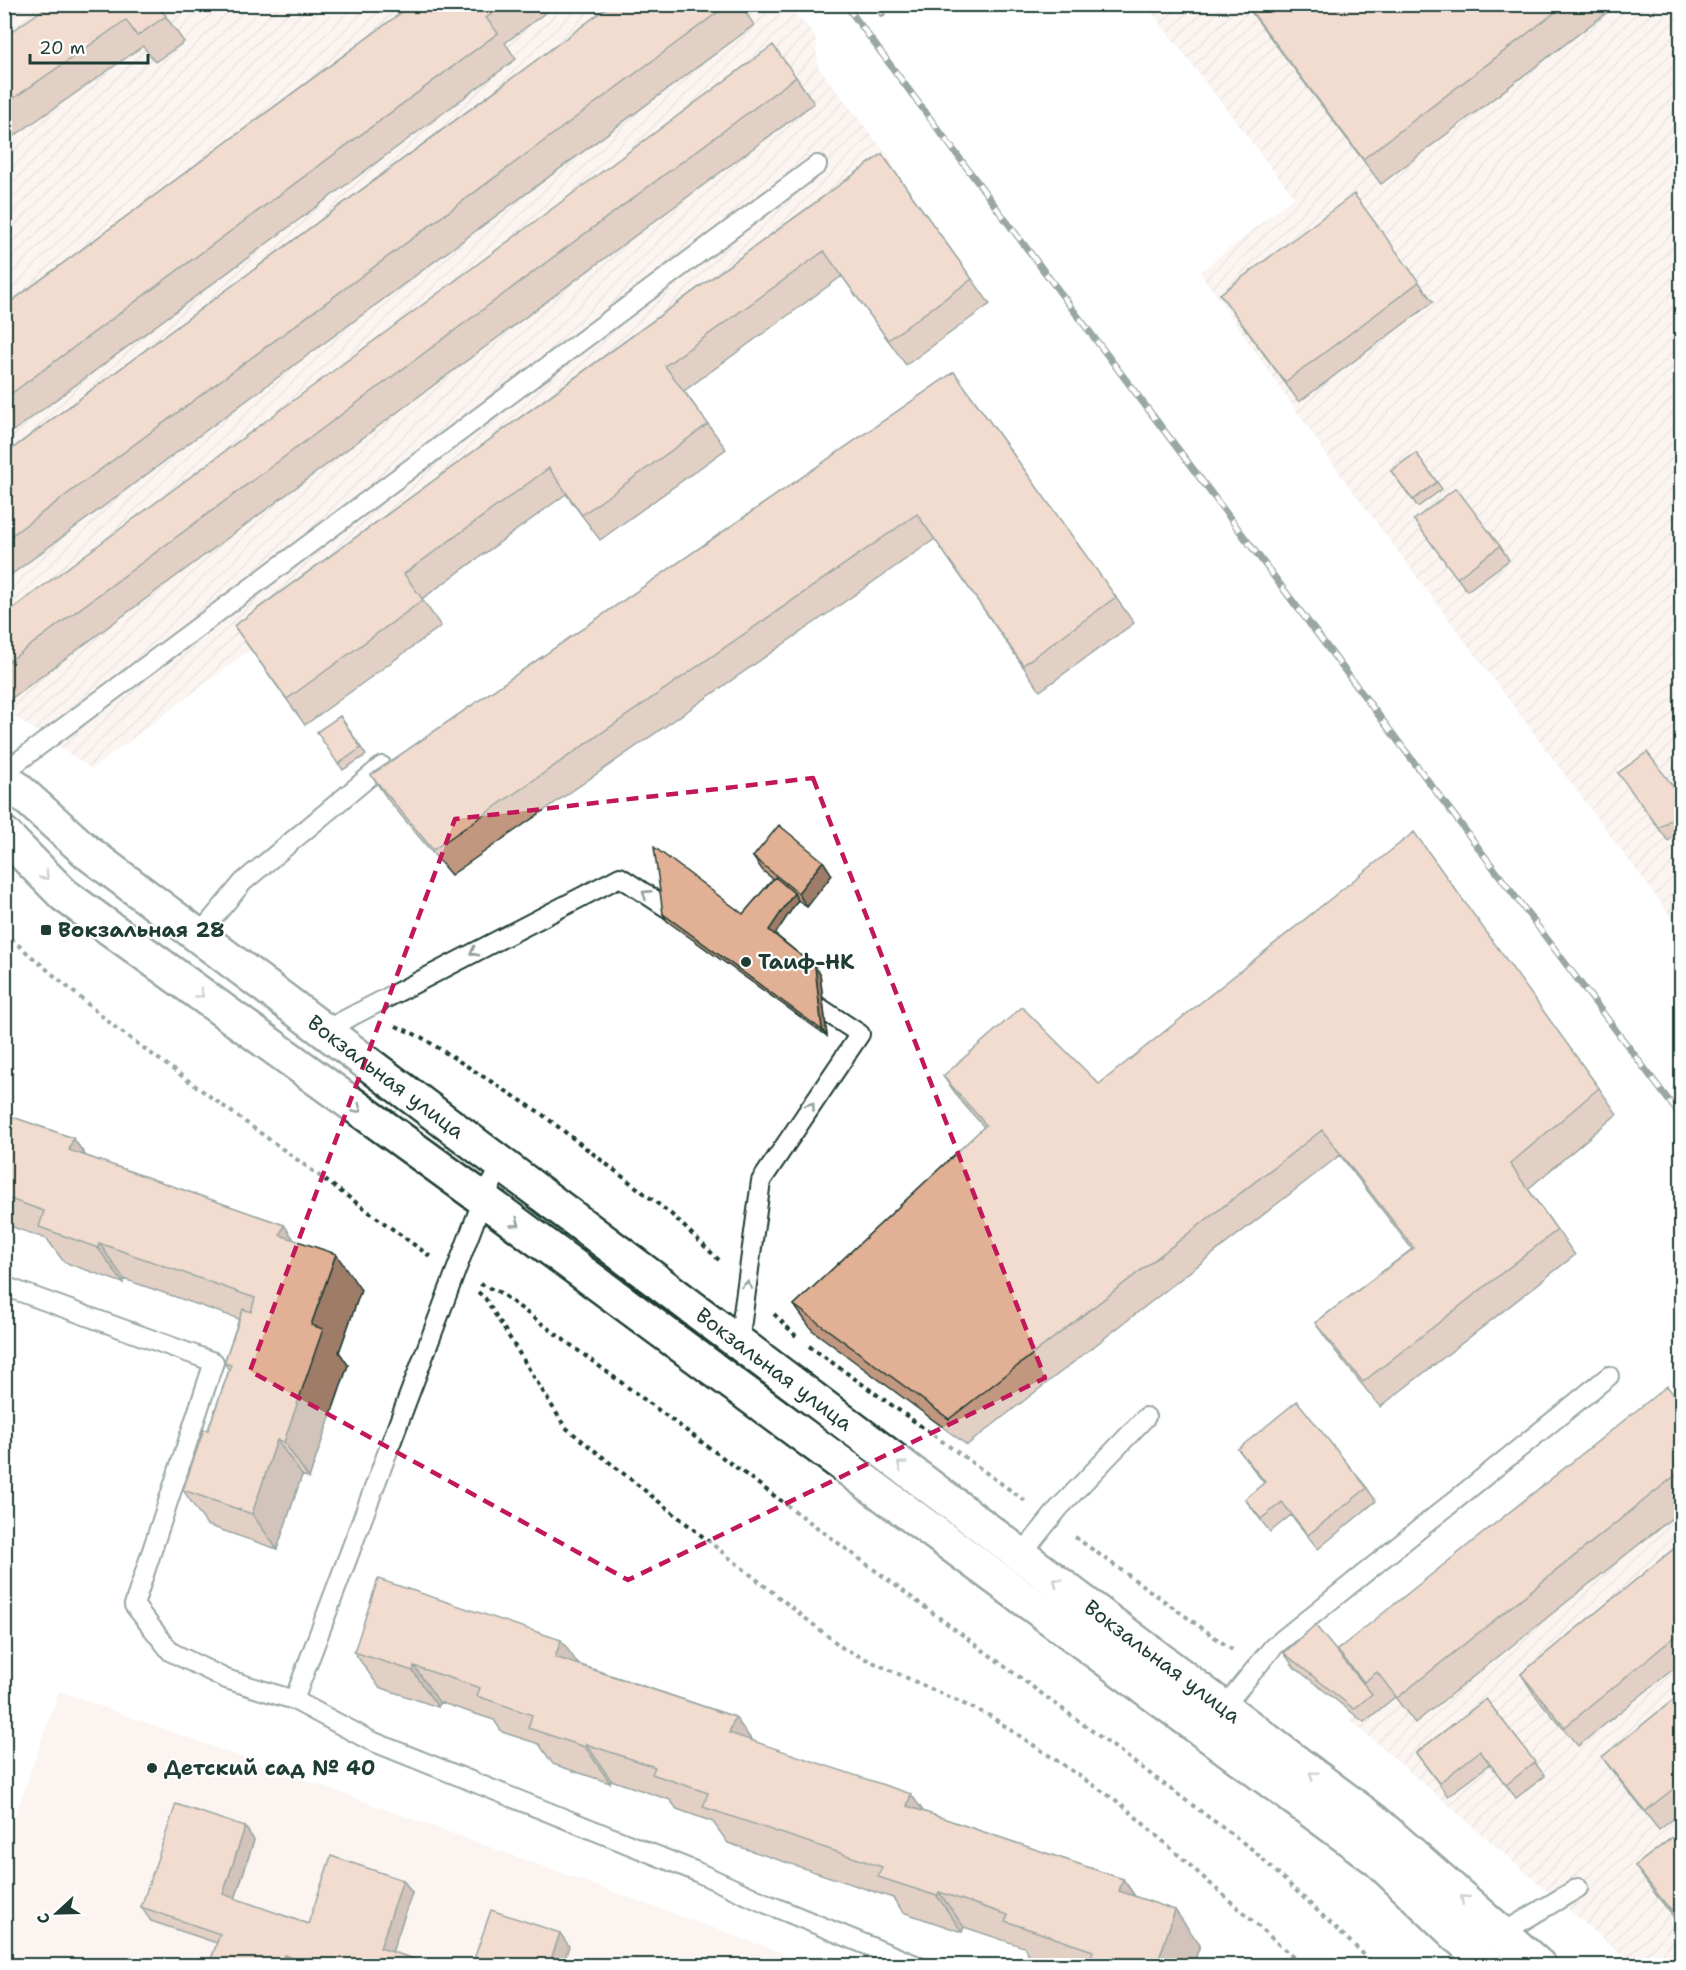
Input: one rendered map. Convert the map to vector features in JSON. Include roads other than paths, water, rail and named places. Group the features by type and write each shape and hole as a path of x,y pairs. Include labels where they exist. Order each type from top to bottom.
{"main road":[{"name":"Вокзальная улица","path":"4,777 87,852 1374,1821 1539,1965"},
{"name":"Вокзальная улица","path":"4,834 64,896 483,1199 1378,1860 1489,1965"}],"lane":[{"path":"4,772 817,165"},
{"path":"198,936 243,882 382,766"},
{"path":"323,1031 620,877 700,929"},
{"path":"739,1343 761,1181 860,1034 790,988"},
{"path":"294,1700 483,1199 502,1165"},
{"path":"4,1286 214,1362 134,1605 171,1652 226,1679 294,1700 369,1740 695,1871 767,1904 918,1965"},
{"path":"1224,1708 1274,1647 1609,1376"},
{"path":"1021,1555 1059,1508 1146,1417"},
{"path":"1502,1933 1578,1888"}],"railway":[{"path":"845,4 1682,1118"},
{"path":"878,4 882,14"}],"place":[{"name":"Вокзальная 28","path":"46,930"},
{"name":"Таиф-НК","path":"746,962"},
{"name":"Детский сад № 40","path":"152,1768"}]}
